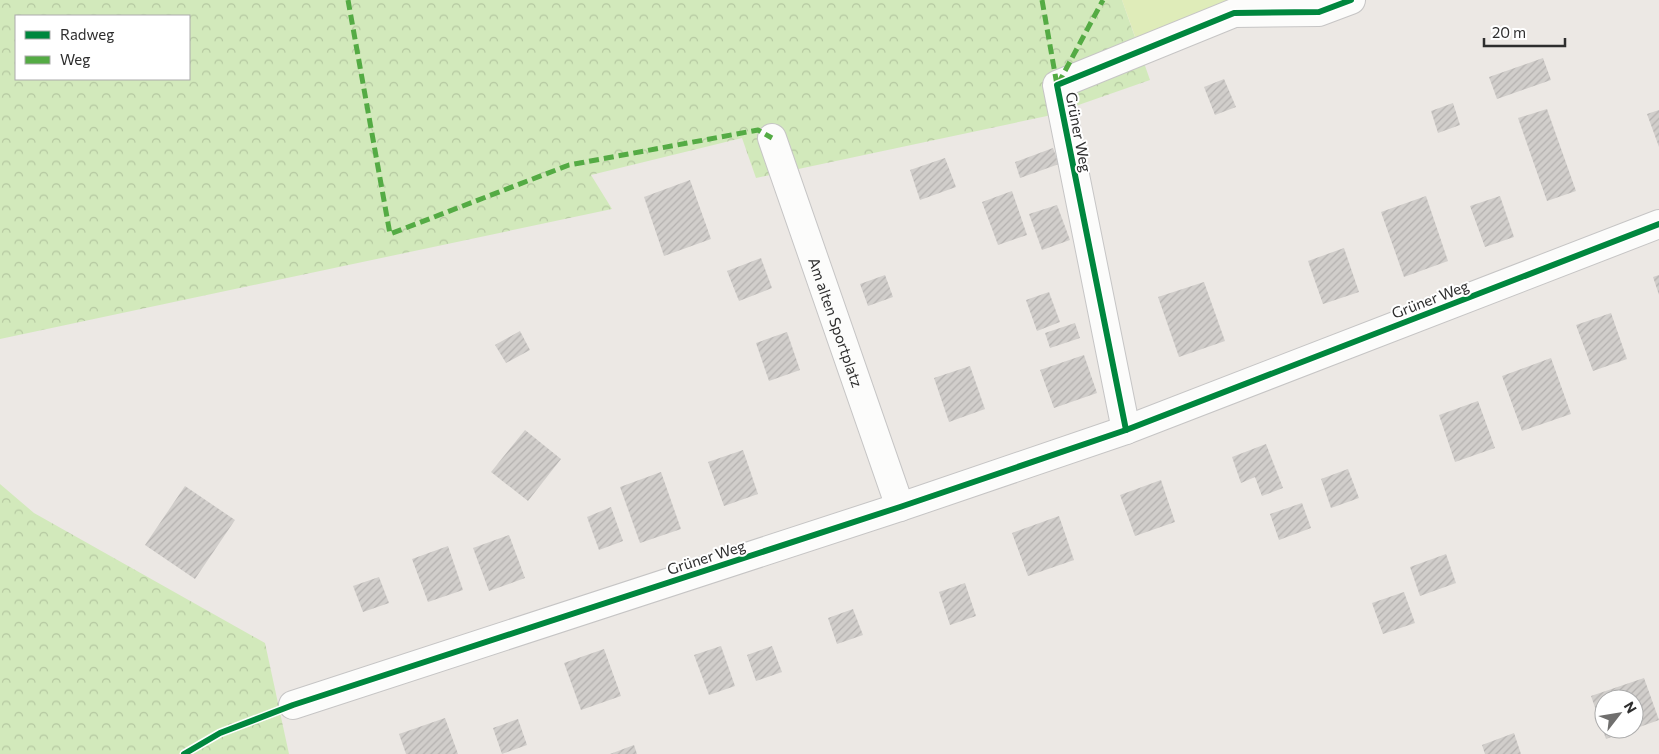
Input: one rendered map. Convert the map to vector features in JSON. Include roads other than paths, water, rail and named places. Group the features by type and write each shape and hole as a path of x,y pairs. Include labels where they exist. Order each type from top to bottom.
{"street":[{"name":"Grüner Weg","path":"1126,430 1057,85 1234,13 1319,12 1351,0"},
{"name":"Am alten Sportplatz","path":"772,138 900,507"},
{"name":"Grüner Weg","path":"293,705 900,507 1126,430 1659,224"}]}
